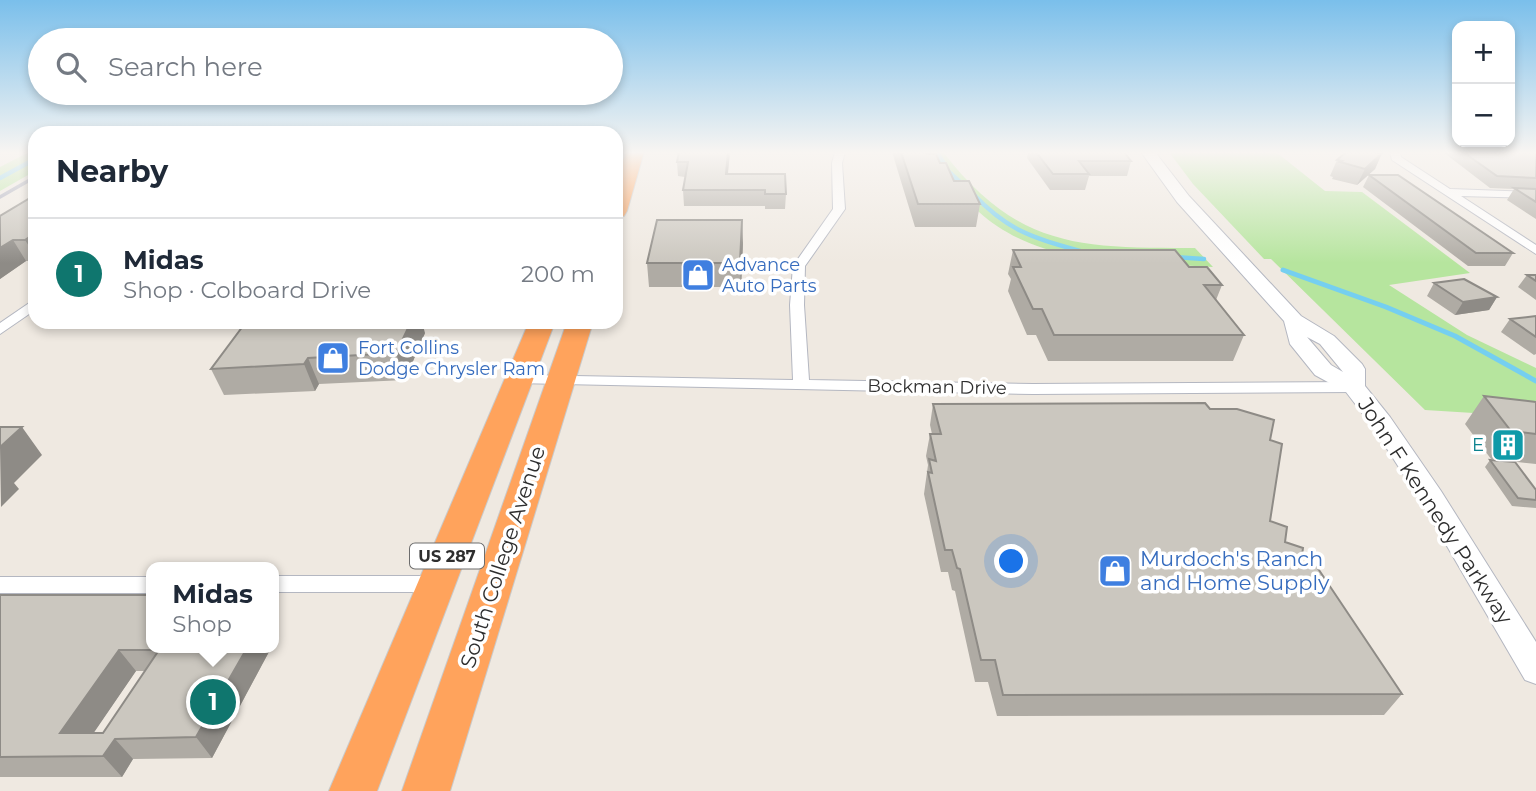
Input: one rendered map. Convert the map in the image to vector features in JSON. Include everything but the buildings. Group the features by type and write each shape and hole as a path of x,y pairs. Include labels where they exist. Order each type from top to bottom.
{"highway":[{"name":"US 287","path":"353,791 539,329"},
{"name":"South College Avenue","path":"426,791 578,329"}],"street":[{"path":"801,383 797,306 799,266 839,209 838,189"},
{"name":"John F Kennedy Parkway","path":"1175,189 1294,320 1297,340 1323,370 1354,387 1382,422 1432,498 1536,670"},
{"path":"1442,189 1536,250"},
{"path":"1447,192 1536,195"},
{"path":"0,330 28,308"},
{"name":"Bockman Drive","path":"520,380 1033,389 1354,387"},
{"path":"279,584 436,584"},
{"path":"0,585 146,585"}],"green space":[{"path":"957,189 977,189 998,208 1026,225 1054,236 1118,247 1195,248 1213,267 1121,262 1059,253 1031,244 1004,230 979,212"},
{"path":"1198,189 1322,189 1362,192 1470,273 1389,285 1467,335 1536,368 1536,417 1425,410 1271,259 1264,259"}],"waterway":[{"path":"972,193 997,216 1021,231 1080,251"},
{"path":"1174,257 1204,259"},
{"path":"1283,270 1386,307 1455,336 1536,381"}],"railway":[{"path":"0,197 14,189"}],"place":[{"name":"Advance Auto Parts","path":"698,275"},
{"name":"Fort Collins Dodge Chrysler Ram","path":"333,358"},
{"name":"E","path":"1508,445"},
{"name":"Murdoch's Ranch and Home Supply","path":"1115,571"},
{"name":"Midas","path":"213,702"}]}
